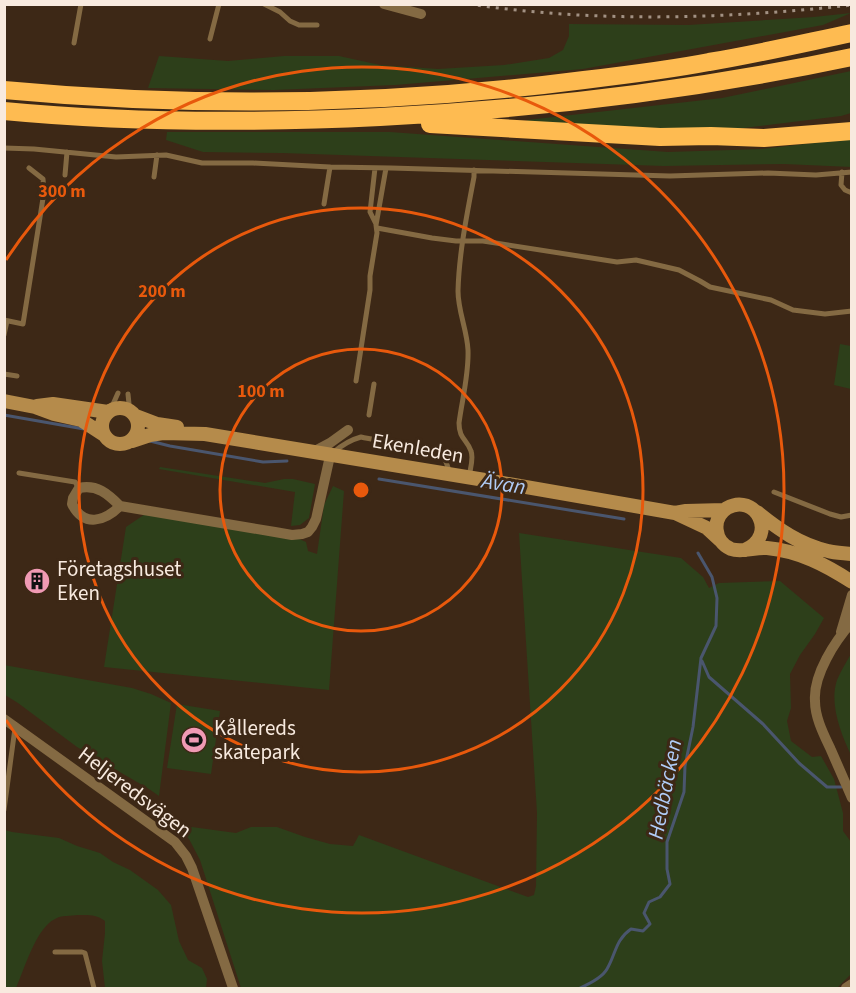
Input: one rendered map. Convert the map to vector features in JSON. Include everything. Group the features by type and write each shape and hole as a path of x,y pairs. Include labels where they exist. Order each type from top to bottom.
{"highway":[{"path":"4,90 113,98 241,102 434,95 534,87 696,64 852,33"},
{"path":"4,111 110,119 243,122 456,113 622,96 794,69 852,57"},
{"path":"345,119 660,137 764,138 852,131"},
{"path":"718,136 852,119"}],"street":[{"path":"384,4 421,14"},
{"name":"Ekenleden","path":"4,400 81,420 117,445 150,435 205,434 675,513 707,528 720,540"},
{"name":"Ekenleden","path":"35,407 52,404 109,412 120,408 157,424 188,428 205,434"},
{"path":"104,435 103,420 109,412"},
{"path":"132,441 139,426 134,415"},
{"path":"313,452 348,430"},
{"path":"120,506 108,516 92,519 80,516 72,504 79,488 87,486 98,488 111,496 120,506 292,535 302,534 312,527 316,519 330,456"},
{"path":"852,554 828,551 796,539 743,505 730,506 724,510 716,527 720,540 728,548 739,550 767,548 809,558 852,582"},
{"name":"Ekenleden","path":"675,513 724,510"},
{"path":"745,550 760,537 762,530 762,523 755,511"},
{"path":"852,595 840,635 818,678 815,705 822,730 852,798"},
{"path":"840,635 852,622"},
{"name":"Heljeredsvägen","path":"4,719 175,842 192,868 232,988"},
{"path":"846,988 852,984"}],"lane":[{"path":"74,43 81,4"},
{"path":"210,39 219,4"},
{"path":"264,4 299,25 317,26"},
{"path":"4,148 116,157 166,155 202,162 330,167 670,176 768,173 816,175 852,172"},
{"path":"64,176 67,152"},
{"path":"154,177 157,155"},
{"path":"324,204 330,167"},
{"path":"4,335 6,320 23,324 44,192 43,179 29,168"},
{"path":"375,168 370,212 377,226"},
{"path":"356,381 386,168"},
{"path":"469,478 471,450 459,430 468,360 466,331 458,291 474,170"},
{"path":"842,172 841,185 852,193"},
{"path":"377,226 432,238 483,241 617,262 636,260 679,270 710,287 771,300 793,310 825,314 852,311"},
{"path":"4,374 17,376"},
{"path":"369,415 374,384"},
{"path":"109,412 118,393"},
{"path":"128,394 134,415"},
{"path":"330,456 351,440 361,438 432,451 441,455 446,461 450,475"},
{"path":"19,473 75,482 79,488"},
{"path":"774,492 830,514 841,517 852,515"},
{"path":"4,810 15,726"},
{"path":"55,952 85,953 94,988"}],"green space":[{"path":"851,13 823,25 583,69 395,85 274,90 148,88 159,56 228,61 284,56 339,56 380,65 438,69 504,65 549,58 563,50 569,36 569,24 688,25"},
{"path":"851,71 851,113 841,116 744,128 650,130 527,126 527,120 722,98"},
{"path":"167,132 390,132 668,152 762,149 848,139 851,140 852,167 784,164 664,166 203,152 166,140"},
{"path":"840,344 851,346 851,389 834,385"},
{"path":"160,467 265,483 293,479 315,484 309,518 300,525 291,526 295,492 159,469"},
{"path":"333,486 344,491 329,690 104,667 126,527 148,512 297,538 306,542 308,551 317,554 324,505"},
{"path":"519,533 681,558 703,577 709,588 719,583 780,581 824,618 790,674 791,708 787,721 791,741 812,757 821,756 834,779 843,813 843,831 851,842 851,974 837,988 241,988 200,860 189,839 177,825 236,833 251,827 277,827 330,844 353,846 359,835 528,897 534,895 537,813"},
{"path":"851,654 851,755 840,728 834,699 837,680"},
{"path":"4,665 132,688 171,703 159,796 77,747 5,695"},
{"name":"Kållereds skatepark","path":"177,704 220,711 211,774 167,768"},
{"path":"5,830 59,838 100,853 130,870 158,890 171,905 179,941 188,960 202,968 207,979 206,988 105,988 102,961 105,921 95,916 85,915 60,917 48,924 36,940 16,988 5,988"}],"waterway":[{"name":"Ävan","path":"4,415 84,429"},
{"name":"Ävan","path":"150,441 263,462 287,461"},
{"name":"Ävan","path":"379,479 624,519"},
{"name":"Hedbäcken","path":"580,988 605,972 626,933 631,929 643,931 650,924 644,913 649,902 660,897 670,884 667,869 667,842 684,792 685,766 693,727 701,658 716,626 717,598 712,577 698,553"},
{"path":"702,661 709,677 763,724 799,763 827,787 841,787"}],"railway":[{"path":"469,4 564,14 660,17 708,16 852,5"}],"place":[{"name":"Företagshuset Eken","path":"37,581"},
{"name":"Kållereds skatepark","path":"194,740"}]}
